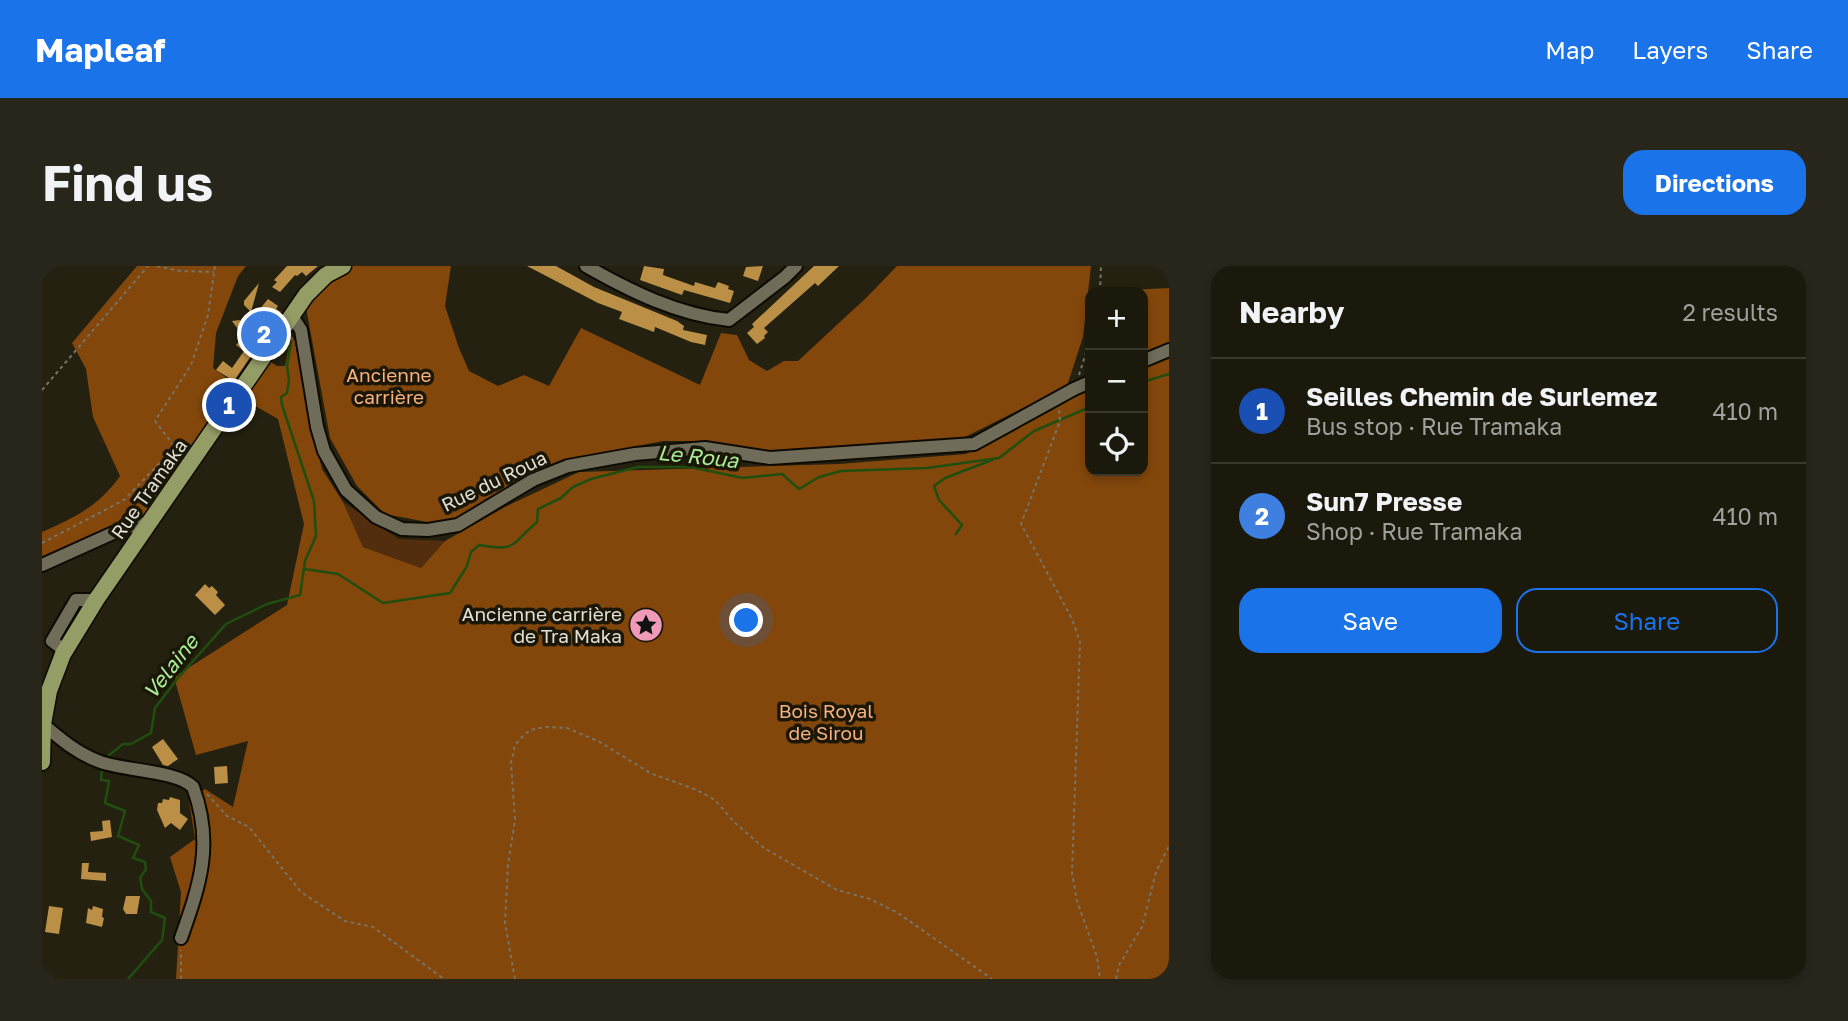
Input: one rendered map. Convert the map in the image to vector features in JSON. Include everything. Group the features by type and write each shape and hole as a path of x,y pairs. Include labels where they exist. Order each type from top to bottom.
{"main road":[{"name":"Rue Tramaka","path":"42,762 43,724 49,691 65,651 96,600 306,295 326,275 343,266"}],"street":[{"path":"586,266 650,299 702,317 729,320 791,267"},
{"name":"Rue du Roua","path":"292,316 300,330 317,427 324,451 346,490 376,517 402,528 428,530 458,525 533,480 568,466 635,454 705,448 770,458 974,444 1085,385"},
{"path":"1148,359 1169,350"},
{"path":"42,565 122,529 150,522"},
{"path":"43,724 67,745 102,762 189,783 193,787 202,831 203,862 201,881 181,938"}],"path":[{"path":"42,390 148,266"},
{"path":"157,266 180,271 215,272"},
{"path":"42,543 124,500 175,447 155,421 191,365 208,315 215,266"},
{"path":"1100,287 1101,266"},
{"path":"1074,389 1087,350"},
{"path":"1060,420 1021,524 1072,619 1080,642 1072,873 1077,901 1097,957 1100,979"},
{"path":"515,979 505,923 508,865 515,820 510,763 515,745 522,737 530,730 545,727 567,728 600,742 650,773 697,790 715,800 734,822 764,848 837,890 870,899 898,913 992,979"},
{"path":"193,787 210,796 227,816 249,827 301,892 345,922 373,927 444,979"},
{"path":"1116,979 1119,965 1142,927 1156,872 1169,846"},
{"path":"181,938 181,979"}],"shaded area":[{"path":"343,502 399,539 445,541 421,568 363,547"}],"green space":[{"name":"Bois Royal de Sirou","path":"137,266 246,266 238,276 216,333 213,368 242,389 264,357 277,366 285,366 291,335 295,341 322,469 343,502 363,547 421,568 445,541 505,507 579,472 839,464 966,454 1085,392 1085,476 1148,476 1148,365 1169,356 1169,979 176,979 181,892 170,857 195,839 189,800 205,789 233,807 248,741 196,755 174,677 287,605 304,524 278,419 238,396 150,522 42,565 42,532 65,522 95,503 120,476 93,417 86,369 72,343"},
{"name":"Ancienne carrière","path":"343,266 451,266 445,306 459,348 469,371 498,386 524,375 549,386 581,328 700,385 721,333 737,335 749,360 767,371 784,361 798,361 897,266 1091,266 1089,287 1085,287 1083,337 1067,386 963,438 774,452 701,441 663,441 559,461 451,521 427,522 385,514 357,486 330,438 306,295"},
{"path":"1169,288 1169,342 1148,350 1148,350 1148,289"}],"building":[{"path":"287,266 318,266 306,276 302,272 295,275 280,292 272,287 277,282 274,280"},
{"path":"527,266 556,266 594,287 677,321 684,326 683,330 707,335 705,345 655,327 654,332 619,319 622,312 598,303"},
{"path":"644,266 664,269 663,275 694,286 695,282 715,288 718,282 729,286 728,289 734,291 730,303 684,290 682,295 640,280"},
{"path":"763,266 758,281 743,276 746,267"},
{"path":"814,266 839,266 818,286 815,283 764,328 768,332 757,344 747,333 754,327 752,324"},
{"path":"259,283 251,312 244,305 244,301"},
{"path":"268,299 278,306 276,309 281,312 263,340 249,354 251,356 234,381 216,370 223,361 232,368 244,351 236,345 243,336 232,321 240,320 250,336 265,321 255,315"},
{"path":"205,584 218,592 216,595 225,605 215,615 195,595"},
{"path":"163,739 178,759 168,766 163,765 152,747"},
{"path":"227,766 228,783 215,784 214,767"},
{"path":"170,797 180,800 180,813 188,819 180,830 171,823 165,828 157,810 158,803 162,803 163,799 169,800"},
{"path":"110,820 112,837 91,841 90,832 103,831 102,821"},
{"path":"82,863 89,863 88,872 106,873 106,881 81,879"},
{"path":"126,896 140,896 137,914 126,914 123,909"},
{"path":"49,906 63,908 59,934 45,932"},
{"path":"93,906 103,909 102,927 86,923 88,908 92,910"}],"waterway":[{"name":"Velaine","path":"103,760 123,744 131,744 151,733 155,708 226,624 267,604 300,595 305,561 316,536 314,501 282,405 281,397 287,393 289,380 287,366 291,341"},
{"name":"Le Roua","path":"1148,380 1169,374"},
{"name":"Le Roua","path":"304,569 338,574 383,603 450,593 467,566 471,552 479,545 500,548 512,545 537,522 538,509 591,479 638,467 690,467 743,478 782,474 799,489 819,477 841,471 927,468 999,458 1034,431 1085,409"},
{"path":"956,534 962,525 939,500 934,486 945,478 992,460"},
{"name":"Velaine","path":"102,766 101,780 109,781 105,803 125,811 118,836 139,845 133,858 145,862 146,869 140,878 142,889 151,901 151,912 165,918 162,940 128,979"}],"place":[{"name":"Sun7 Presse","path":"264,334"},
{"name":"Seilles Chemin de Surlemez","path":"229,405"},
{"name":"Ancienne carrière de Tra Maka","path":"646,625"}]}
